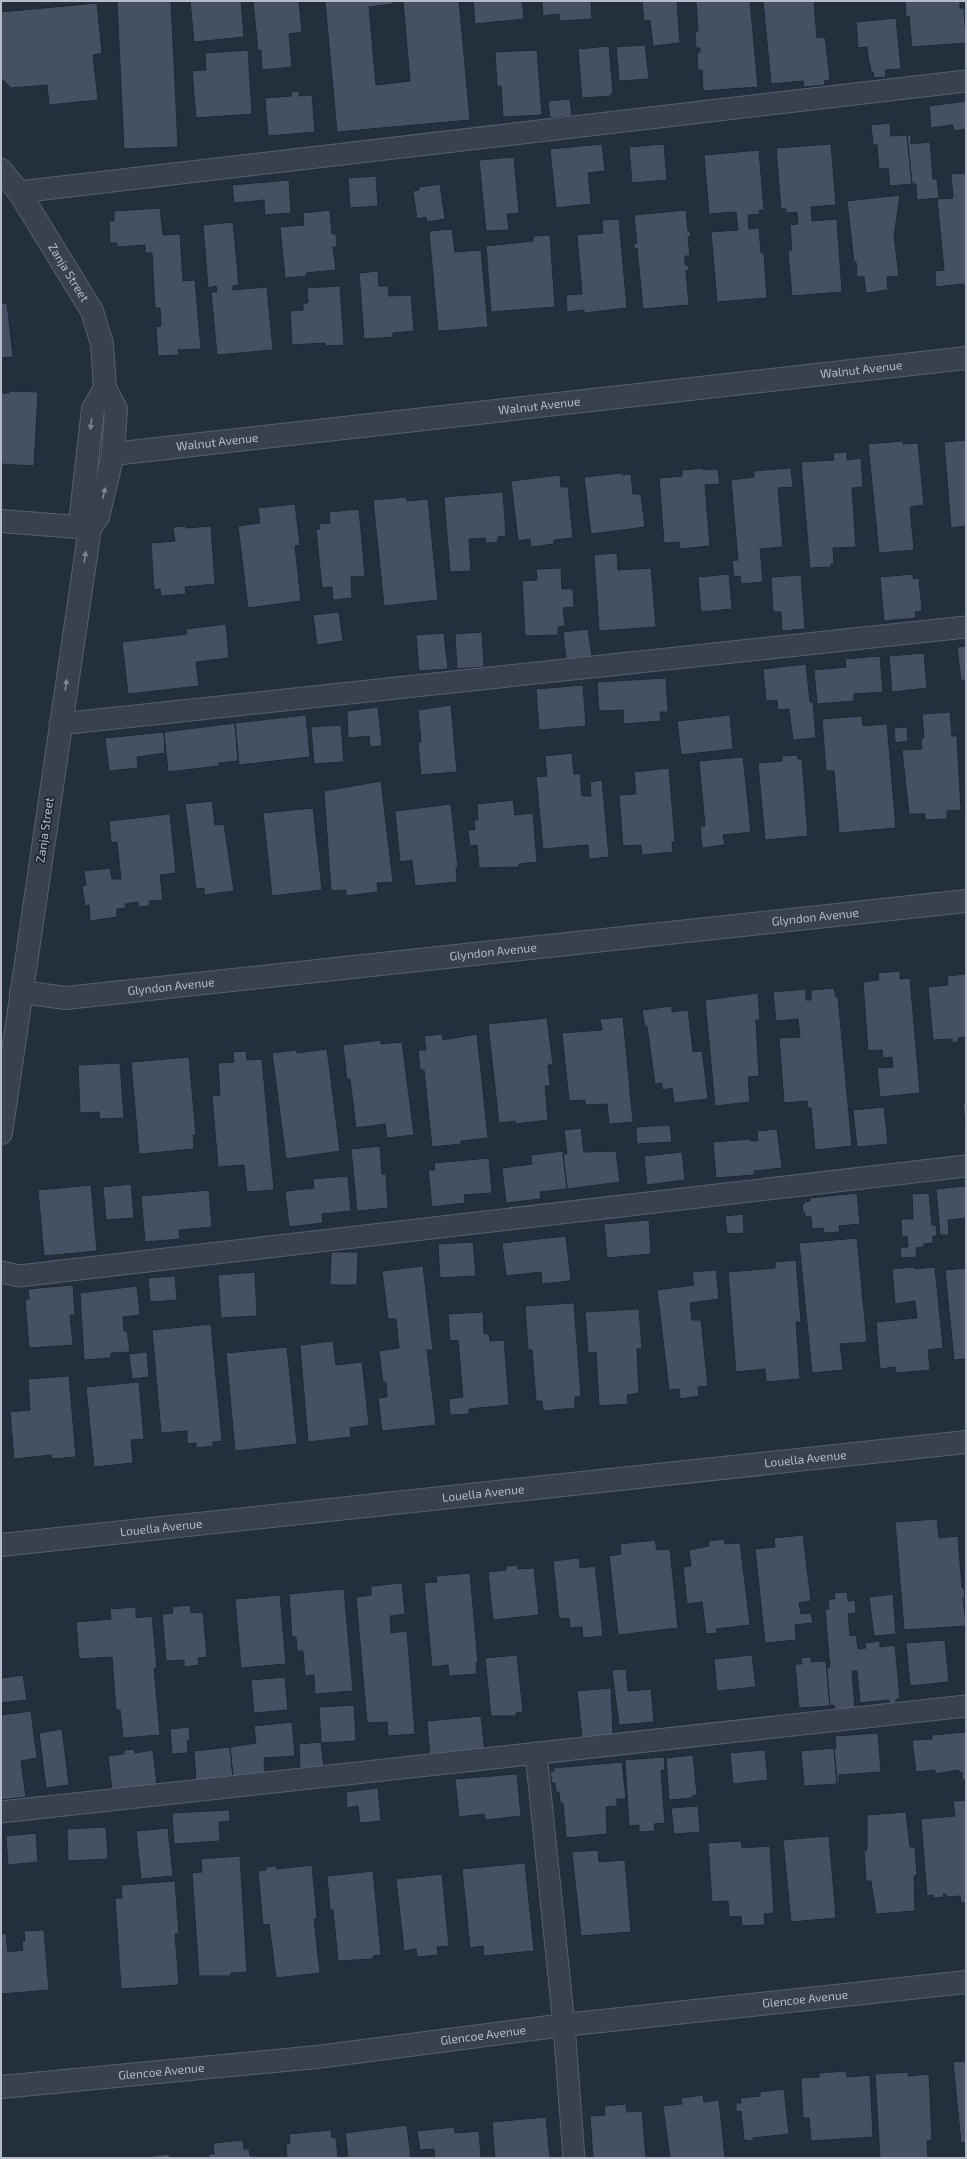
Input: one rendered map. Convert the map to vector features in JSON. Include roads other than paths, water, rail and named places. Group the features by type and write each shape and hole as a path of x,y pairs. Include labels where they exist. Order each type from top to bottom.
{"street":[{"name":"Zanja Street","path":"1,170 19,192 92,311 102,344 105,388 116,410 113,454 98,517 90,528 1,1133"},
{"name":"Walnut Avenue","path":"113,454 966,358"},
{"path":"90,528 81,514 93,409 105,388"},
{"path":"1,521 90,528"},
{"name":"Glyndon Avenue","path":"21,992 66,998 966,901"},
{"name":"Louella Avenue","path":"1,1545 966,1442"},
{"name":"Glencoe Avenue","path":"1,2087 317,2057 564,2025 966,1982"}],"lane":[{"path":"19,192 966,81"},
{"path":"60,724 966,627"},
{"path":"1,1272 19,1276 966,1166"},
{"path":"1,1812 966,1706"},
{"path":"536,1753 564,2025 574,2158"}]}
